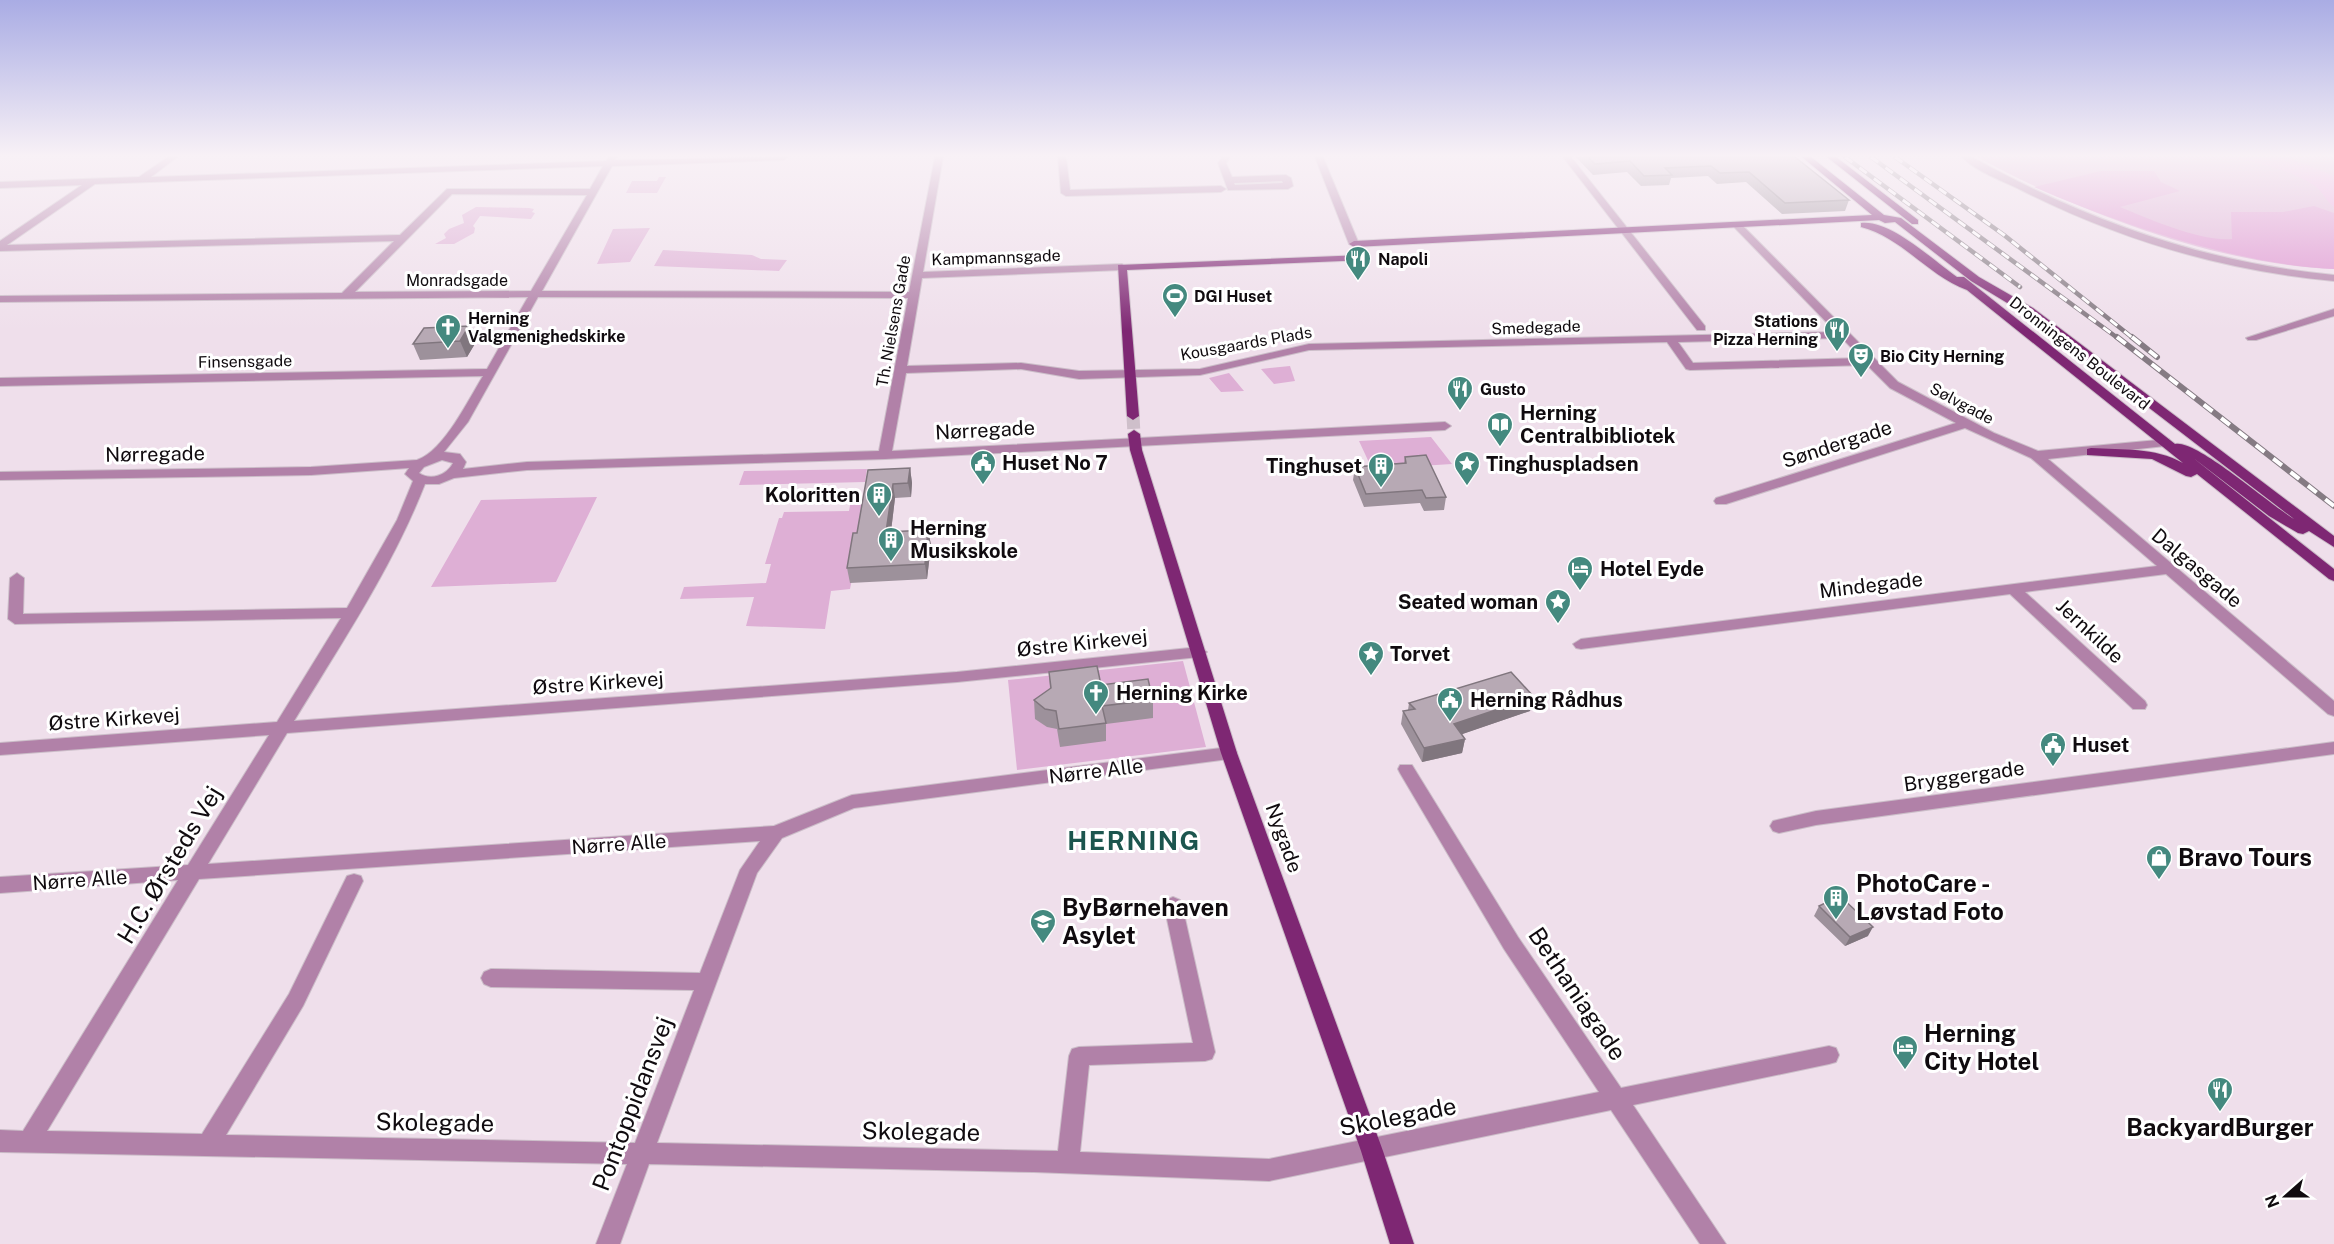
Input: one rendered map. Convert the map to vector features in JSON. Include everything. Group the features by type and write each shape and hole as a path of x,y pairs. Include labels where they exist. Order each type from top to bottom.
{"main road":[{"path":"1852,219 1854,215"},
{"name":"Dronningens Boulevard","path":"1879,215 2334,576"},
{"name":"Dronningens Boulevard","path":"1906,215 2334,543"},
{"path":"1354,244 1881,217 1898,220 1975,279 2037,316"},
{"path":"1816,221 1858,224 1883,230 1947,277 1973,290"},
{"name":"Kampmannsgade","path":"1122,267 1363,258 1354,244"},
{"path":"1122,267 1133,416"},
{"path":"2165,442 2180,438 2183,428"},
{"name":"Nygade","path":"1135,438 1229,753 1372,1151 1402,1244"},
{"path":"2165,442 2189,449 2202,457 2274,513 2334,549"},
{"path":"2091,452 2145,452 2167,459 2195,476 2266,533 2306,553"}],"street":[{"path":"0,246 45,215"},
{"path":"346,295 425,215"},
{"path":"417,473 462,422 579,215"},
{"name":"Th. Nielsens Gade","path":"885,455 928,215"},
{"path":"1342,215 1354,244"},
{"path":"1614,215 1701,328"},
{"path":"2087,215 2172,246 2256,268 2317,278 2333,278"},
{"name":"Sølvgade","path":"1737,225 1894,385 1965,424 2036,455 2091,452 2165,442"},
{"path":"0,246 402,238"},
{"name":"Kampmannsgade","path":"917,275 1122,267"},
{"name":"Monradsgade","path":"0,299 536,294 915,295"},
{"path":"2252,338 2334,312"},
{"name":"Smedegade","path":"1404,345 1844,334"},
{"path":"1670,339 1690,367 1872,361"},
{"name":"Kousgaards Plads","path":"901,370 1021,366 1079,375 1200,372 1309,347 1404,345"},
{"name":"Finsensgade","path":"0,382 490,372"},
{"path":"452,474 462,422"},
{"name":"Søndergade","path":"1721,501 1965,424"},
{"name":"Nørregade","path":"0,476 311,471 336,474 417,473 435,480 452,474 527,466 885,455 1135,438 1445,426"},
{"name":"Dalgasgade","path":"2036,455 2334,710"},
{"name":"Nørregade","path":"433,457 527,466"},
{"name":"H.C. Ørsteds Vej","path":"404,520 417,473"},
{"name":"H.C. Ørsteds Vej","path":"29,1141 352,613 404,520 435,480"},
{"name":"Mindegade","path":"1581,644 2167,569"},
{"path":"16,578 15,619 352,613"},
{"name":"Jernkilde","path":"2012,588 2139,705"},
{"name":"Østre Kirkevej","path":"0,749 957,677 1199,652"},
{"name":"Bryggergade","path":"1779,826 1816,818 2334,748"},
{"name":"Nørre Alle","path":"0,885 776,833 852,802 1229,753"},
{"name":"Bethaniagade","path":"1406,769 1511,943 1714,1244"},
{"name":"Pontoppidansvej","path":"608,1244 749,870 776,833"},
{"path":"208,1145 296,1000 354,881"},
{"path":"1068,1162 1079,1056 1205,1052 1173,905"},
{"path":"491,978 707,982"},
{"name":"Skolegade","path":"0,1141 1068,1162 1269,1170 1372,1151 1829,1055"}],"shaded area":[{"path":"462,215 534,215 531,219 480,216 473,226 474,233 454,244 435,244 446,238 444,234 449,229 464,223"},
{"path":"2102,215 2334,215 2334,269 2289,265 2243,257 2196,246"},
{"path":"2104,215 2140,215 2175,229 2206,237 2232,239 2231,215 2334,215 2334,269 2260,260 2142,228"},
{"path":"650,228 630,262 597,264 613,229"},
{"path":"663,250 752,255 761,259 787,260 779,271 654,266"},
{"path":"1290,366 1295,381 1274,384 1261,369"},
{"path":"1229,373 1244,391 1221,392 1209,378"},
{"path":"1431,437 1452,464 1372,469 1359,441"},
{"path":"867,469 865,482 739,485 744,471"},
{"path":"597,497 556,582 431,587 481,500"},
{"path":"851,500 868,500 850,589 831,591 825,629 746,626 754,597 680,599 684,587 766,583 771,564 765,564 779,518 782,518 784,512 849,511"},
{"path":"1183,661 1206,747 1017,770 1008,680"}],"building":[{"path":"469,326 460,341 413,344 424,328"},
{"path":"1426,455 1446,497 1426,498 1422,490 1366,494 1355,467 1406,463 1405,457"},
{"path":"910,468 908,483 893,484 886,532 928,530 925,564 847,568 853,533 857,533 868,470"},
{"path":"1097,666 1101,685 1148,679 1153,700 1102,706 1106,723 1059,729 1056,711 1045,709 1034,700 1051,688 1049,672"},
{"name":"Herning Rådhus","path":"1511,672 1534,697 1454,724 1465,739 1424,748 1403,711 1415,709 1409,703"},
{"path":"1840,896 1873,927 1850,937 1819,906"}],"tunnel":[{"path":"1133,416 1134,434"}],"railway":[{"path":"1923,215 2020,287"},
{"path":"1950,215 2119,339"},
{"path":"1976,215 2134,339"},
{"path":"2117,337 2334,506"},
{"path":"2132,337 2157,357"}],"place":[{"name":"Napoli","path":"1358,282"},
{"name":"DGI Huset","path":"1175,319"},
{"name":"Herning Valgmenighedskirke","path":"448,350"},
{"name":"Stations Pizza Herning","path":"1837,353"},
{"name":"Bio City Herning","path":"1861,379"},
{"name":"Gusto","path":"1460,412"},
{"name":"Herning Centralbibliotek","path":"1500,448"},
{"name":"Huset No 7","path":"983,486"},
{"name":"Tinghuspladsen","path":"1467,487"},
{"name":"Tinghuset","path":"1381,489"},
{"name":"Koloritten","path":"879,518"},
{"name":"Herning Musikskole","path":"891,563"},
{"name":"Hotel Eyde","path":"1580,592"},
{"name":"Seated woman","path":"1558,625"},
{"name":"Torvet","path":"1371,677"},
{"name":"Herning Kirke","path":"1096,716"},
{"name":"Herning Rådhus","path":"1450,723"},
{"name":"Huset","path":"2053,768"},
{"name":"Bravo Tours","path":"2159,881"},
{"name":"PhotoCare - Løvstad Foto","path":"1836,921"},
{"name":"ByBørnehaven Asylet","path":"1043,945"},
{"name":"Herning City Hotel","path":"1905,1071"},
{"name":"BackyardBurger","path":"2220,1113"}],"district":[{"name":"HERNING","path":"1134,841"}]}
